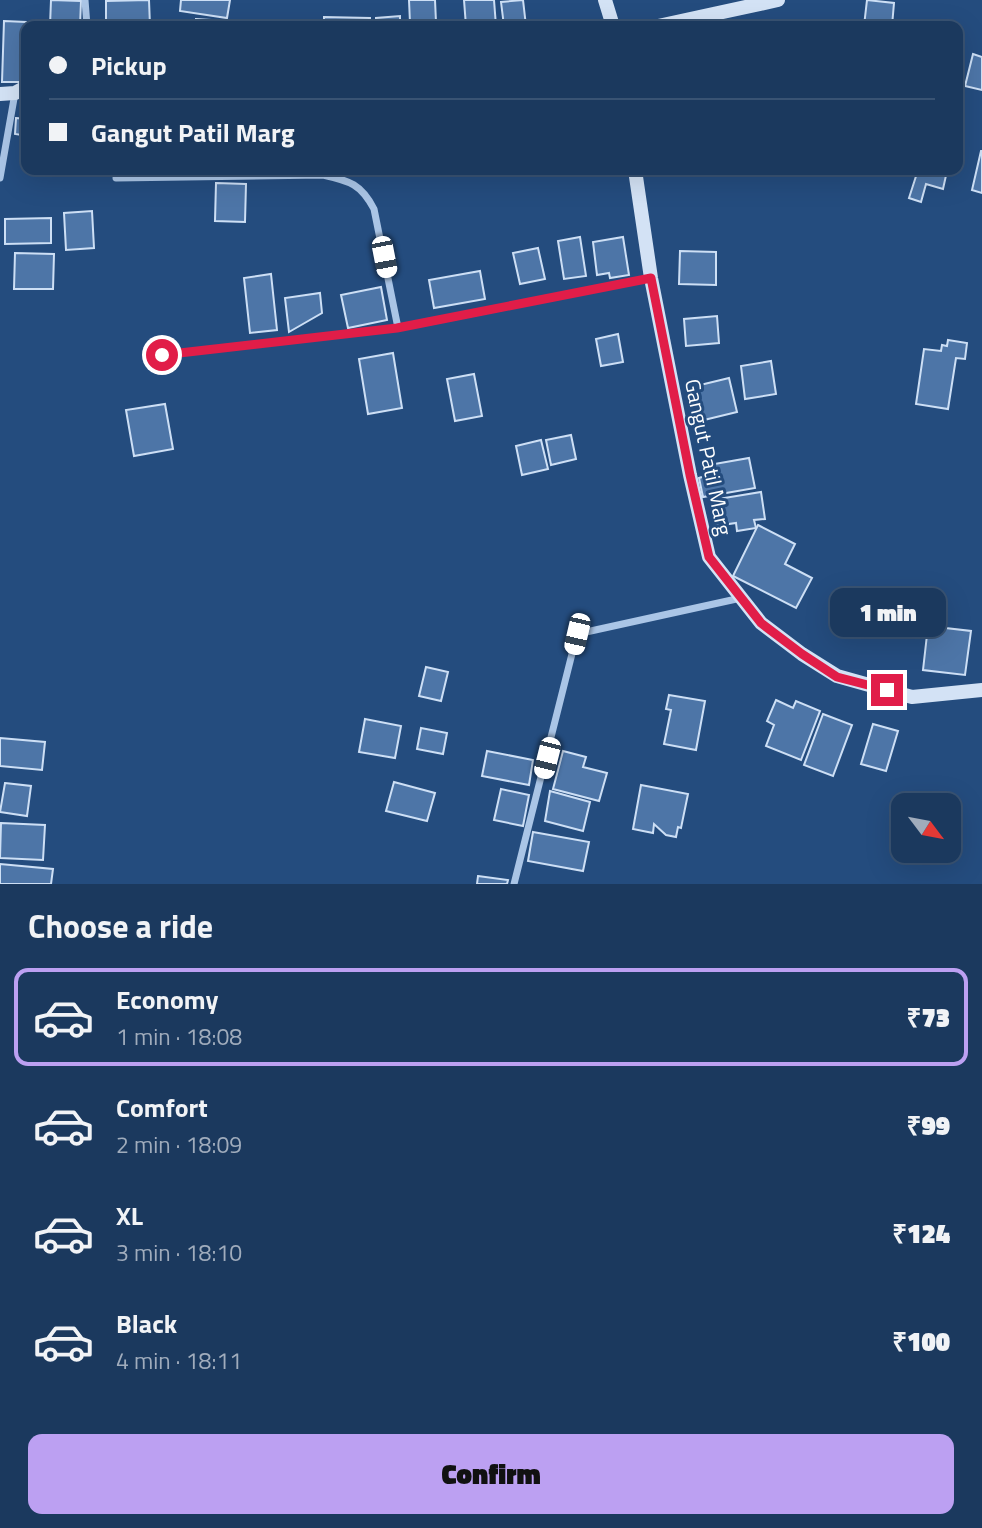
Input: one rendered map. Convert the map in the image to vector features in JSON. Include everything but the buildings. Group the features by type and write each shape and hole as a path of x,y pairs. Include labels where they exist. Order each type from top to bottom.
{"street":[{"path":"85,0 87,21"},
{"path":"605,0 611,21"},
{"path":"681,21 778,0"},
{"path":"0,94 21,90 0,178"},
{"path":"116,178 323,175 347,181 366,193 374,209 397,328"},
{"name":"Gangut Patil Marg","path":"636,175 651,278 709,557 761,623 837,677 912,697 982,690"},
{"path":"162,355 397,328 651,278"},
{"path":"514,884 577,634 741,598"}],"route":[{"path":"162,355 397,328 651,278 709,557 761,623 802,654 837,677 887,690"}]}
